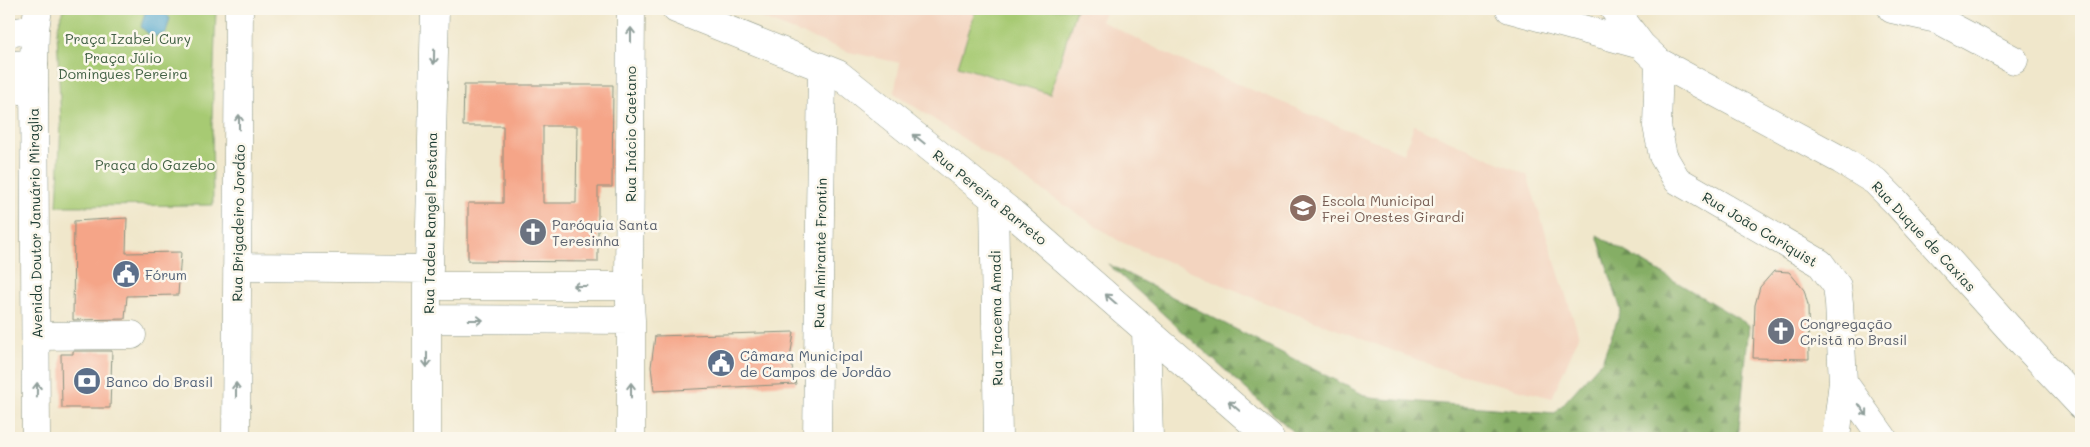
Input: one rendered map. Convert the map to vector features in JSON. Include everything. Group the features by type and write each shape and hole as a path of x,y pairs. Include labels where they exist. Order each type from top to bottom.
{"street":[{"name":"Rua Brigadeiro Jordão","path":"236,438 238,9"},
{"name":"Rua Tadeu Rangel Pestana","path":"427,438 427,319 435,9"},
{"name":"Rua Inácio Caetano","path":"631,438 631,320 629,286 632,9"},
{"name":"Rua Pereira Barreto","path":"676,9 838,74 994,199 1270,438"},
{"path":"1510,9 1650,53"},
{"name":"Rua Duque de Caxias","path":"1614,9 1650,53 1841,160 1874,181 1896,202 2014,334 2081,405"},
{"path":"1892,9 1937,19 2014,60"},
{"name":"Avenida Doutor Januário Miraglia","path":"27,24 21,77 37,336 36,438"},
{"name":"Rua João Cariquist","path":"1650,53 1657,126 1663,156 1677,180 1820,263 1837,286 1843,382 1836,438"},
{"name":"Rua Almirante Frontin","path":"817,438 822,68"},
{"name":"Rua Iracema Amadi","path":"994,199 998,438"},
{"path":"237,267 629,286"},
{"path":"427,319 631,320"},
{"path":"1146,330 1149,438"},
{"path":"37,336 132,335"},
{"path":"1843,382 1883,438"}],"shaded area":[{"name":"Escola Municipal Frei Orestes Girardi","path":"755,9 1106,9 1101,21 1180,60 1404,153 1414,125 1527,175 1579,336 1552,398 1447,371 1261,301 1119,241 894,93 900,63 849,52 753,15"}],"green space":[{"path":"63,9 216,9 212,120 213,205 57,206 61,124 57,31"},
{"path":"976,9 1076,9 1050,94 958,66"},
{"path":"1597,235 1749,325 1738,438 1300,438 1108,264 1370,398 1555,413 1602,361 1621,310"}],"water":[{"path":"160,9 170,18 166,33 152,37 141,27 145,12"}],"building":[{"path":"464,85 613,85 612,187 598,187 598,262 468,261 468,203 503,203 503,126 463,126","holes":["543,126 577,126 576,203 543,203"]},
{"name":"Fórum","path":"127,218 126,253 181,252 178,295 127,296 125,319 73,320 74,221"},
{"name":"Congregação Cristã no Brasil","path":"1774,271 1789,272 1804,290 1808,305 1809,359 1753,358 1755,305 1760,287"},
{"name":"Câmara Municipal de Campos de Jordão","path":"794,332 790,359 796,384 654,391 651,367 655,336"},
{"name":"Banco do Brasil","path":"73,351 112,351 110,408 62,408 61,354 73,354"}],"place":[{"name":"Escola Municipal Frei Orestes Girardi","path":"1303,208"},
{"name":"Paróquia Santa Teresinha","path":"533,232"},
{"name":"Fórum","path":"126,274"},
{"name":"Congregação Cristã no Brasil","path":"1781,331"},
{"name":"Câmara Municipal de Campos de Jordão","path":"721,363"},
{"name":"Banco do Brasil","path":"87,381"}],"park label":[{"name":"Praça Izabel Cury","path":"128,38"},
{"name":"Praça Júlio Domingues Pereira","path":"123,66"},
{"name":"Praça do Gazebo","path":"155,164"}]}
